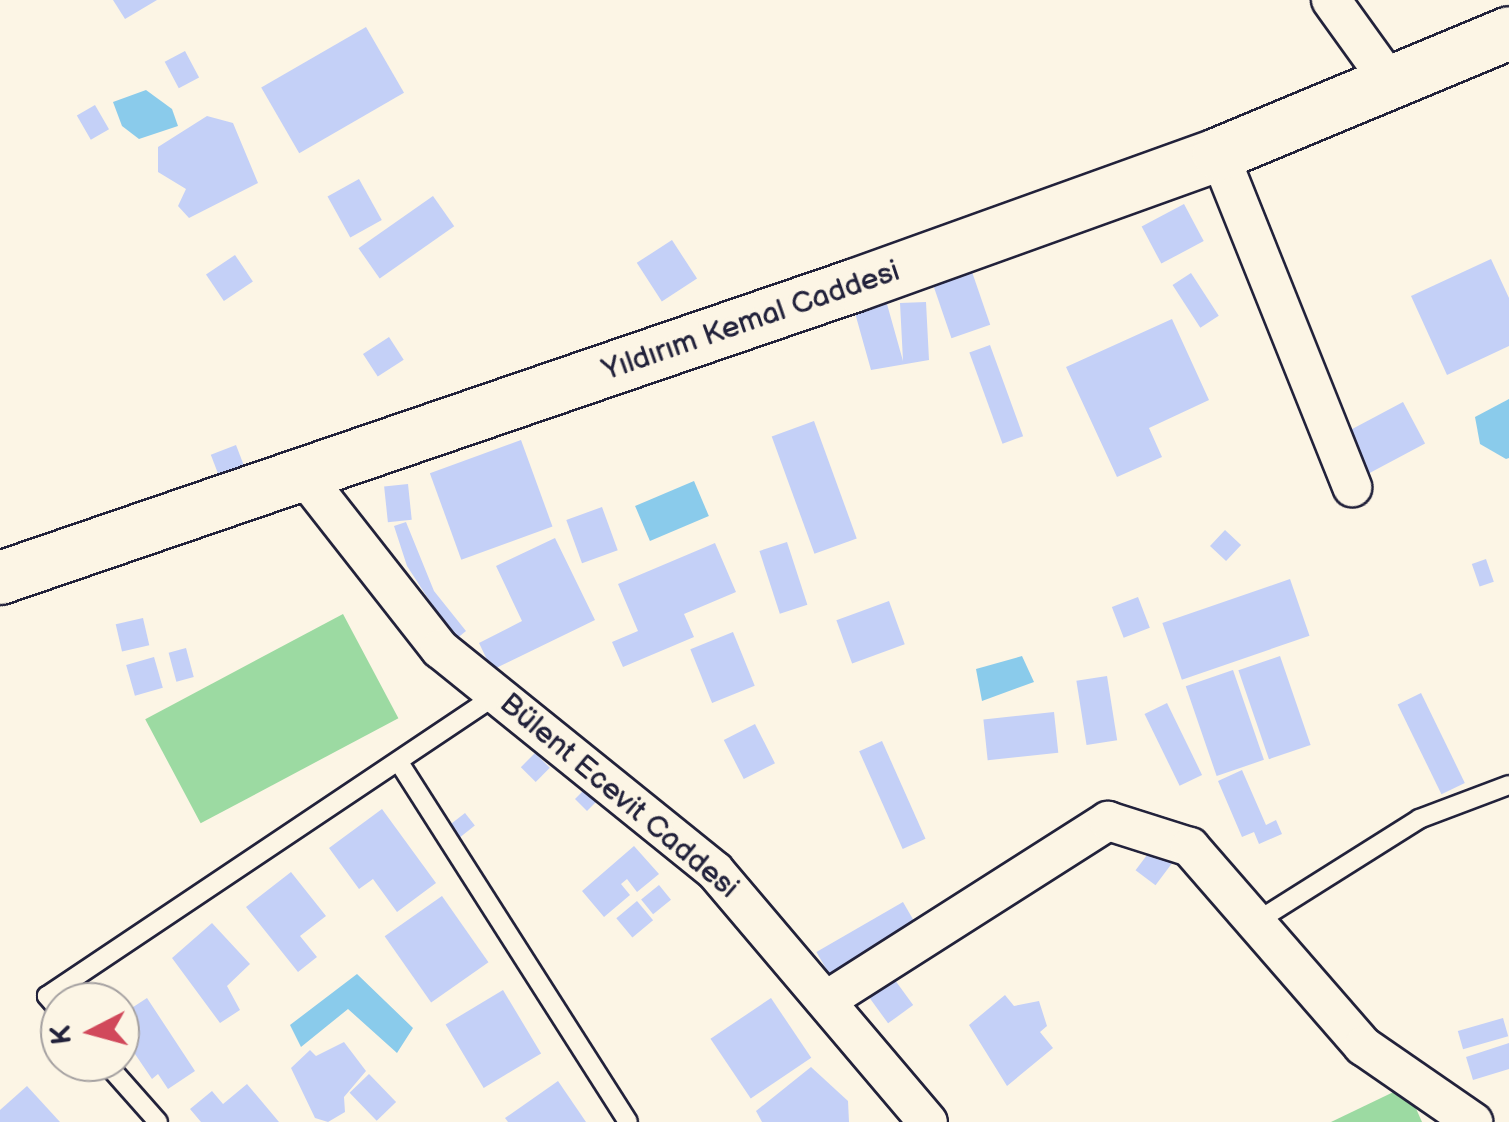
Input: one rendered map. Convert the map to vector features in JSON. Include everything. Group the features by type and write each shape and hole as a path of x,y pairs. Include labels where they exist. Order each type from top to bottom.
{"street":[{"path":"1331,0 1388,78"},
{"name":"Yıldırım Kemal Caddesi","path":"0,578 305,477 1219,154 1388,78 1503,36"},
{"path":"1219,154 1352,487"},
{"name":"Bülent Ecevit Caddesi","path":"305,477 440,649 715,871 830,998 928,1122"},
{"path":"830,998 1074,836 1108,821 1190,847 1363,1046 1473,1122"}],"lane":[{"path":"68,982 400,764 498,693"},
{"path":"400,764 628,1122"},
{"path":"1254,923 1418,819 1509,784"},
{"path":"123,1082 158,1122"}],"green space":[{"path":"343,614 398,718 201,823 145,719"},
{"path":"1406,1086 1422,1122 1331,1122"}],"water":[{"path":"146,90 172,109 178,126 139,139 122,126 113,102"},
{"path":"1509,399 1506,459 1480,444 1475,417"},
{"path":"694,481 709,516 650,541 635,506"},
{"path":"1022,656 1034,682 982,701 976,669"},
{"path":"357,974 413,1028 397,1053 348,1009 301,1047 290,1025"}],"building":[{"path":"113,0 157,0 125,19"},
{"path":"366,27 404,93 299,153 261,88"},
{"path":"185,51 199,77 179,88 165,62"},
{"path":"95,105 109,129 91,140 77,116"},
{"path":"207,116 233,123 258,183 189,218 178,206 186,189 158,172 158,147"},
{"path":"359,179 382,220 350,238 328,196"},
{"path":"433,196 454,226 380,279 358,248"},
{"path":"1184,204 1204,241 1161,264 1142,227"},
{"path":"672,240 697,279 662,301 637,263"},
{"path":"235,255 253,282 224,301 206,275"},
{"path":"1491,259 1509,298 1509,346 1447,375 1411,296"},
{"path":"971,269 990,325 951,338 932,282"},
{"path":"1191,273 1219,316 1200,328 1173,285"},
{"path":"926,302 929,360 871,370 855,313 887,304 903,361 900,303"},
{"path":"1172,319 1209,400 1149,428 1162,457 1117,477 1066,367"},
{"path":"389,337 404,360 378,377 363,354"},
{"path":"990,345 1023,436 1003,444 969,353"},
{"path":"1403,402 1425,443 1367,474 1345,433"},
{"path":"814,421 857,538 814,554 772,436"},
{"path":"521,440 552,526 461,560 430,473"},
{"path":"236,445 247,473 222,483 211,455"},
{"path":"408,484 412,520 388,522 384,487"},
{"path":"602,507 618,550 582,563 566,520"},
{"path":"406,522 434,591 466,631 455,640 407,566 394,526"},
{"path":"1225,530 1241,545 1226,561 1210,546"},
{"path":"555,538 595,620 492,670 479,643 522,621 496,566"},
{"path":"787,542 807,605 780,614 759,551"},
{"path":"715,543 736,592 684,614 694,637 623,667 612,642 638,631 618,584"},
{"path":"1486,559 1494,582 1480,587 1472,564"},
{"path":"1290,579 1310,636 1182,680 1162,623"},
{"path":"1138,597 1150,628 1124,638 1112,607"},
{"path":"889,601 905,644 852,663 836,620"},
{"path":"143,618 149,645 122,652 116,624"},
{"path":"733,632 755,686 712,703 690,649"},
{"path":"186,648 194,677 176,682 169,653"},
{"path":"1280,656 1311,745 1269,759 1238,670"},
{"path":"154,657 163,688 135,696 126,665"},
{"path":"1233,670 1264,760 1217,776 1186,686"},
{"path":"1107,676 1117,740 1087,745 1076,681"},
{"path":"1421,693 1465,783 1441,794 1398,704"},
{"path":"1167,703 1202,775 1180,786 1145,714"},
{"path":"1054,712 1058,753 988,760 983,719"},
{"path":"755,724 775,763 744,779 724,740"},
{"path":"882,741 926,839 903,849 859,751"},
{"path":"535,753 550,768 536,782 521,767"},
{"path":"1242,770 1266,825 1276,820 1282,834 1259,844 1254,832 1242,837 1218,781"},
{"path":"587,787 599,799 587,811 575,799"},
{"path":"382,809 436,883 397,912 373,879 359,889 329,848"},
{"path":"465,813 475,826 458,839 448,827"},
{"path":"1156,843 1176,858 1156,885 1136,870"},
{"path":"634,846 659,874 637,892 627,879 621,884 630,895 604,917 582,891"},
{"path":"291,872 326,916 300,936 317,957 298,972 246,907"},
{"path":"659,885 671,900 653,914 641,899"},
{"path":"442,896 488,962 431,1003 385,936"},
{"path":"637,901 653,920 632,938 616,918"},
{"path":"903,902 917,926 830,976 816,952"},
{"path":"212,923 250,964 227,986 240,1010 220,1023 172,958"},
{"path":"892,976 913,1005 888,1023 867,994"},
{"path":"503,990 541,1053 484,1088 446,1025"},
{"path":"1005,995 1014,1006 1039,1001 1047,1026 1040,1032 1053,1048 1007,1086 969,1025"},
{"path":"147,998 195,1071 168,1089 158,1074 152,1079 140,1061 140,1003"},
{"path":"771,998 811,1058 751,1099 710,1039"},
{"path":"1503,1018 1508,1036 1463,1049 1458,1031"},
{"path":"344,1042 366,1071 344,1097 345,1112 328,1122 315,1118 291,1068 310,1050 316,1056"},
{"path":"1509,1043 1509,1069 1473,1080 1466,1057"},
{"path":"811,1067 848,1101 849,1122 762,1122 756,1111"},
{"path":"369,1074 396,1102 377,1121 350,1093"},
{"path":"558,1081 586,1122 508,1122 505,1118"},
{"path":"247,1084 279,1122 201,1122 190,1109 212,1091 223,1104"},
{"path":"27,1086 60,1122 0,1122 0,1110"}]}
